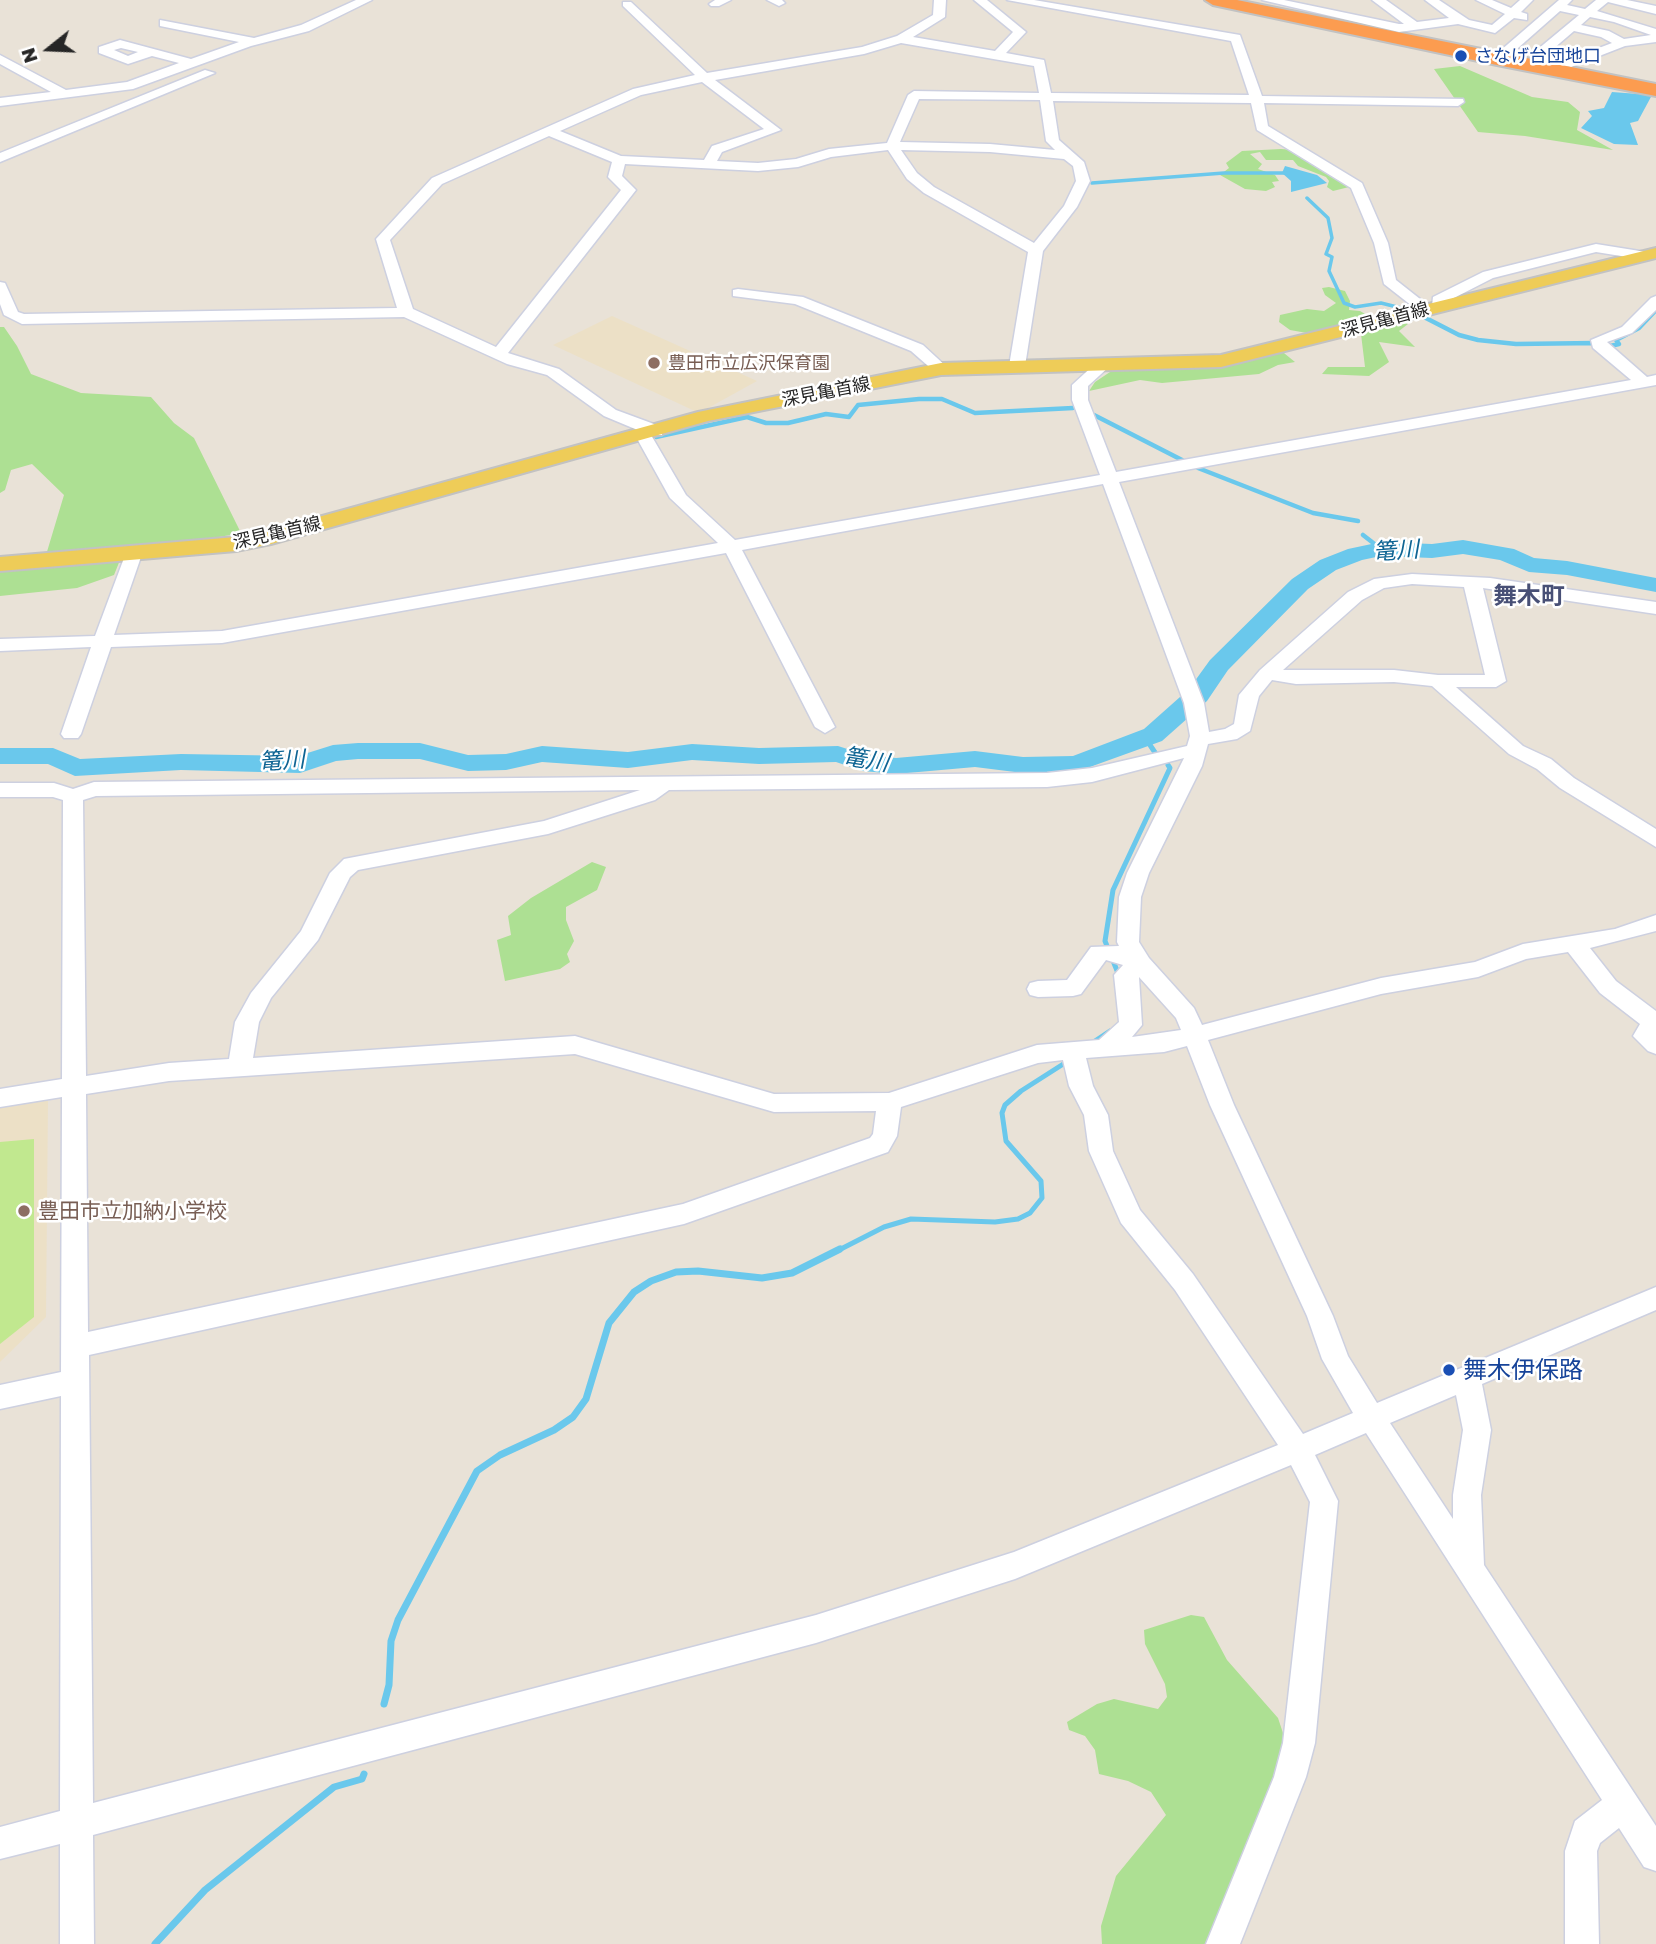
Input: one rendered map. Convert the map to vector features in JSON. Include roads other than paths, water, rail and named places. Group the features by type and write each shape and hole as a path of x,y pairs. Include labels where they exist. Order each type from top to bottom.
{"highway":[{"path":"1213,0 1497,60 1656,90"}],"main road":[{"name":"深見亀首線","path":"0,564 236,544 271,537 705,416 941,369 1221,361 1651,254"}],"street":[{"path":"0,102 128,86 255,41 288,33 366,0"},
{"path":"643,0 628,4 704,77 774,130 717,149 708,164"},
{"path":"406,312 383,239 437,181 637,92 704,77 864,50 901,39 939,18 940,0"},
{"path":"980,0 1020,32 999,54"},
{"path":"1013,0 1236,38 1257,99 1262,127 1357,186 1381,243 1389,281 1406,298 1433,308"},
{"path":"1269,0 1399,28 1460,20"},
{"path":"1431,0 1460,20 1494,29 1527,0"},
{"path":"1482,0 1512,14 1543,21"},
{"path":"1603,0 1536,57 1572,63 1622,43 1656,36"},
{"path":"1612,0 1656,10"},
{"path":"1375,1 1415,26"},
{"path":"1497,60 1562,4 1618,19 1656,36"},
{"path":"192,63 120,44 157,26 255,41"},
{"path":"1573,27 1605,34 1622,43"},
{"path":"0,158 93,108 234,63 277,46 288,33"},
{"path":"901,39 1040,63 1053,141 1079,165 1083,181 1070,207 1036,250 1031,266 1017,366"},
{"path":"0,59 93,108"},
{"path":"892,146 914,95 1458,102"},
{"path":"549,131 619,160 758,167 798,163 829,153 892,146 990,148 1070,155"},
{"path":"892,146 912,176 929,190 1036,250"},
{"path":"499,355 629,190 615,177 619,160"},
{"path":"0,286 12,315 22,319 406,312 499,355 553,372 610,414 649,433 679,498 732,547 825,727"},
{"path":"738,293 798,300 917,348 941,369"},
{"path":"1650,381 1599,344 1627,330 1656,301"},
{"path":"1103,365 1086,379 1079,391 1195,703 1198,743 1188,774 1138,873 1130,897 1128,942 1140,964 1186,1014 1222,1105 1320,1316 1336,1359 1656,1855"},
{"path":"0,645 233,635 1650,381"},
{"path":"71,734 105,642 132,554"},
{"path":"0,790 54,790 73,796 94,789 1047,780 1092,775 1183,752 1198,743 1230,735 1243,727 1250,695 1267,674 1367,588 1380,583 1412,579 1472,582 1656,608"},
{"path":"1267,674 1296,678 1394,676 1438,681 1496,681 1472,582"},
{"path":"1438,681 1516,750 1544,764 1567,783 1636,824 1656,840"},
{"path":"240,1068 247,1022 262,993 310,935 341,873 352,864 548,827 648,795 666,782"},
{"path":"73,796 78,1944"},
{"path":"0,1098 169,1072 575,1045 774,1102 890,1102 1037,1054 1108,1045 1150,1045 1196,1036 1212,1028 1381,985 1466,971 1524,952 1574,945 1656,923"},
{"path":"1574,945 1608,987 1650,1018 1653,1023 1645,1036 1656,1045"},
{"path":"1038,989 1073,988 1096,958 1112,952 1140,964"},
{"path":"1108,1045 1130,1025 1131,1008 1125,975 1140,964"},
{"path":"1072,1050 1081,1086 1096,1115 1101,1151 1130,1216 1184,1282 1297,1450 1324,1501 1299,1743 1290,1777 1223,1944"},
{"path":"76,1346 684,1214 878,1145 885,1136 890,1102"},
{"path":"0,1843 816,1629 1015,1564 1143,1515 1656,1298"},
{"path":"1466,1379 1477,1430 1467,1495 1469,1564"},
{"path":"0,1396 75,1381"},
{"path":"1582,1944 1581,1852 1587,1833 1624,1802"}],"water":[{"path":"1612,92 1652,95 1638,121 1630,123 1638,145 1614,144 1581,128 1592,116 1588,111 1604,108"},
{"path":"1285,166 1317,175 1327,183 1291,192 1291,181 1282,173"}],"waterway":[{"path":"1092,183 1224,173 1288,173"},
{"path":"1307,198 1328,218 1332,238 1326,254 1332,257 1329,271 1344,303 1355,307 1381,303 1409,310"},
{"path":"1653,312 1656,309"},
{"path":"1422,316 1459,335 1478,340 1516,344 1596,343 1606,347 1619,344 1616,340 1639,328 1655,311"},
{"path":"656,437 747,417 766,423 788,423 826,414 849,417 858,405 919,399 942,399 975,413 1073,408"},
{"path":"1094,415 1182,460"},
{"path":"1198,468 1313,513 1358,521"},
{"path":"1363,535 1381,549"},
{"name":"篭川","path":"0,756 53,756 75,768 152,766 181,762 300,765 333,753 358,751 420,751 468,763 506,762 542,754 628,760 692,752 759,756 838,754 863,763 896,766 975,759 1023,765 1076,764 1153,735 1198,695 1219,665 1300,584 1328,565 1356,554 1381,549 1432,551 1463,547 1506,554 1529,565 1567,568 1656,585"},
{"path":"1153,735 1150,745 1156,754"},
{"path":"1120,978 1105,941 1113,890 1170,768 1168,765"},
{"path":"1095,1041 1110,1031"},
{"path":"837,1251 884,1227 911,1219 995,1222 1018,1219 1030,1213 1042,1198 1041,1181 1006,1141 1002,1113 1005,1105 1021,1091 1068,1061"},
{"path":"384,1704 389,1685 391,1641 398,1620 477,1471 500,1455 554,1430 573,1417 586,1399 609,1323 634,1292 651,1281 676,1272 698,1271 762,1278 792,1273 840,1249"},
{"path":"155,1944 205,1890 334,1787 362,1779 364,1774"}],"place":[{"name":"さなげ台団地口","path":"1461,56"},
{"name":"豊田市立広沢保育園","path":"654,363"},
{"name":"豊田市立加納小学校","path":"24,1211"},
{"name":"舞木伊保路","path":"1449,1370"}],"district":[{"name":"舞木町","path":"1529,596"}]}
